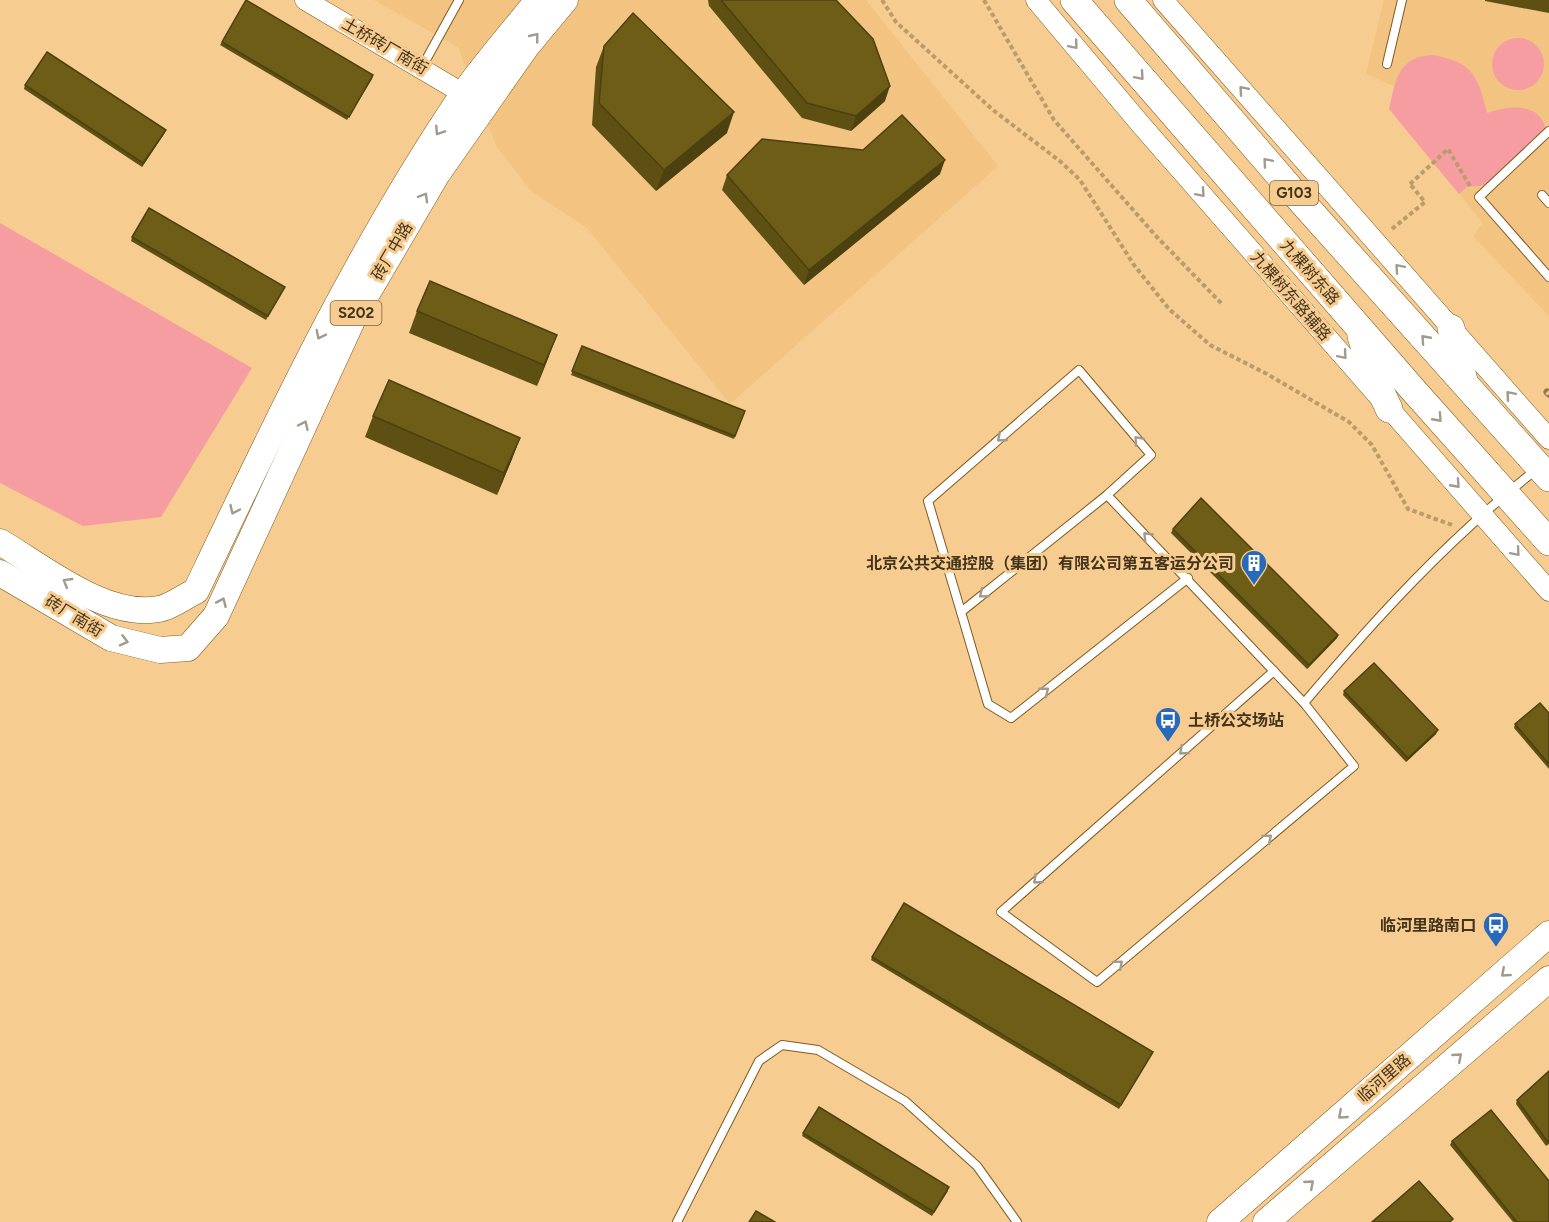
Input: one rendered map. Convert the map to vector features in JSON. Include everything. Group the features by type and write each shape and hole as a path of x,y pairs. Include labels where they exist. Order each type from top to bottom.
{"highway":[{"name":"九棵树东路","path":"1074,0 1358,327 1549,542"},
{"name":"G103","path":"1128,0 1302,202 1544,473"},
{"path":"1358,327 1373,375 1389,409"},
{"path":"1451,328 1464,382"}],"main road":[{"name":"砖厂中路","path":"160,609 196,591 349,279 420,161 464,94 538,0"},
{"name":"砖厂中路","path":"188,648 216,616 355,314 425,194 526,47 565,0"},
{"name":"砖厂南街","path":"0,542 99,601 131,610 160,609"},
{"name":"砖厂南街","path":"0,573 111,638 160,650 188,648"},
{"name":"临河里路","path":"1220,1222 1549,934"},
{"name":"临河里路","path":"1266,1222 1549,979"}],"street":[{"name":"土桥砖厂南街","path":"305,0 464,94"},
{"name":"九棵树东路辅路","path":"1036,0 1149,135 1549,591"},
{"path":"1163,0 1549,439"}],"lane":[{"path":"1387,64 1402,0"},
{"path":"422,68 460,1"},
{"path":"1549,132 1479,197 1549,278"},
{"path":"1542,195 1549,203"},
{"path":"961,612 1107,495 1151,455 1079,370 928,501 987,704 1011,718 1188,578"},
{"path":"1304,703 1370,625 1464,530 1506,494 1544,473"},
{"path":"1107,495 1188,578 1304,703 1354,766 1097,982 1001,912 1274,671"},
{"path":"677,1222 759,1061 782,1046 818,1050 905,1101 977,1166 1017,1222"}],"path":[{"path":"882,0 896,22 993,110 1080,180 1134,265 1169,309 1210,345 1267,374 1349,422 1371,445 1408,508 1464,530"},
{"path":"984,0 1054,120 1156,236 1222,305"},
{"path":"1392,229 1425,202 1410,184 1448,148 1464,178 1479,197"}],"shaded area":[{"path":"374,0 866,0 998,166 730,404 586,227 532,192 497,147 458,47"},
{"path":"1384,0 1549,0 1549,316 1473,236 1483,223 1389,109 1394,86 1366,74"},
{"path":"1518,38 1528,40 1536,46 1542,54 1544,64 1542,74 1536,82 1528,88 1518,90 1508,88 1500,82 1494,74 1492,64 1494,54 1500,46 1508,40"},
{"path":"1433,55 1457,62 1472,73 1477,80 1487,113 1513,108 1530,110 1537,114 1546,129 1487,185 1467,187 1459,194 1389,109 1400,72 1412,60 1421,56"},
{"path":"0,223 252,368 161,517 83,526 0,483"}],"building":[{"path":"246,0 373,75 349,117 222,42"},
{"path":"721,0 836,0 873,39 890,86 856,116 807,103"},
{"path":"633,13 734,112 664,170 599,103 604,46"},
{"path":"47,52 166,130 143,163 25,85"},
{"path":"902,115 945,160 809,270 727,175 762,139 863,150"},
{"path":"149,208 285,287 268,316 132,237"},
{"path":"430,281 557,335 544,365 417,311"},
{"path":"582,346 745,411 735,436 572,371"},
{"path":"389,380 520,438 504,473 373,416"},
{"name":"北京公共交通控股（集团）有限公司第五客运分公司","path":"1201,498 1338,635 1309,665 1173,529"},
{"path":"1374,663 1438,730 1408,758 1344,691"},
{"path":"1540,703 1549,713 1549,764 1515,724"},
{"path":"904,903 1153,1052 1121,1105 872,957"},
{"path":"1549,1071 1549,1141 1548,1142 1517,1100"},
{"path":"819,1107 949,1187 934,1212 803,1133"},
{"path":"1491,1110 1549,1181 1549,1222 1517,1222 1452,1141"},
{"path":"1419,1181 1453,1219 1450,1222 1372,1222"},
{"path":"756,1211 775,1222 749,1222"}],"place":[{"name":"北京公共交通控股（集团）有限公司第五客运分公司","path":"1254,586"},
{"name":"土桥公交场站","path":"1168,743"},
{"name":"临河里路南口","path":"1496,948"}]}
